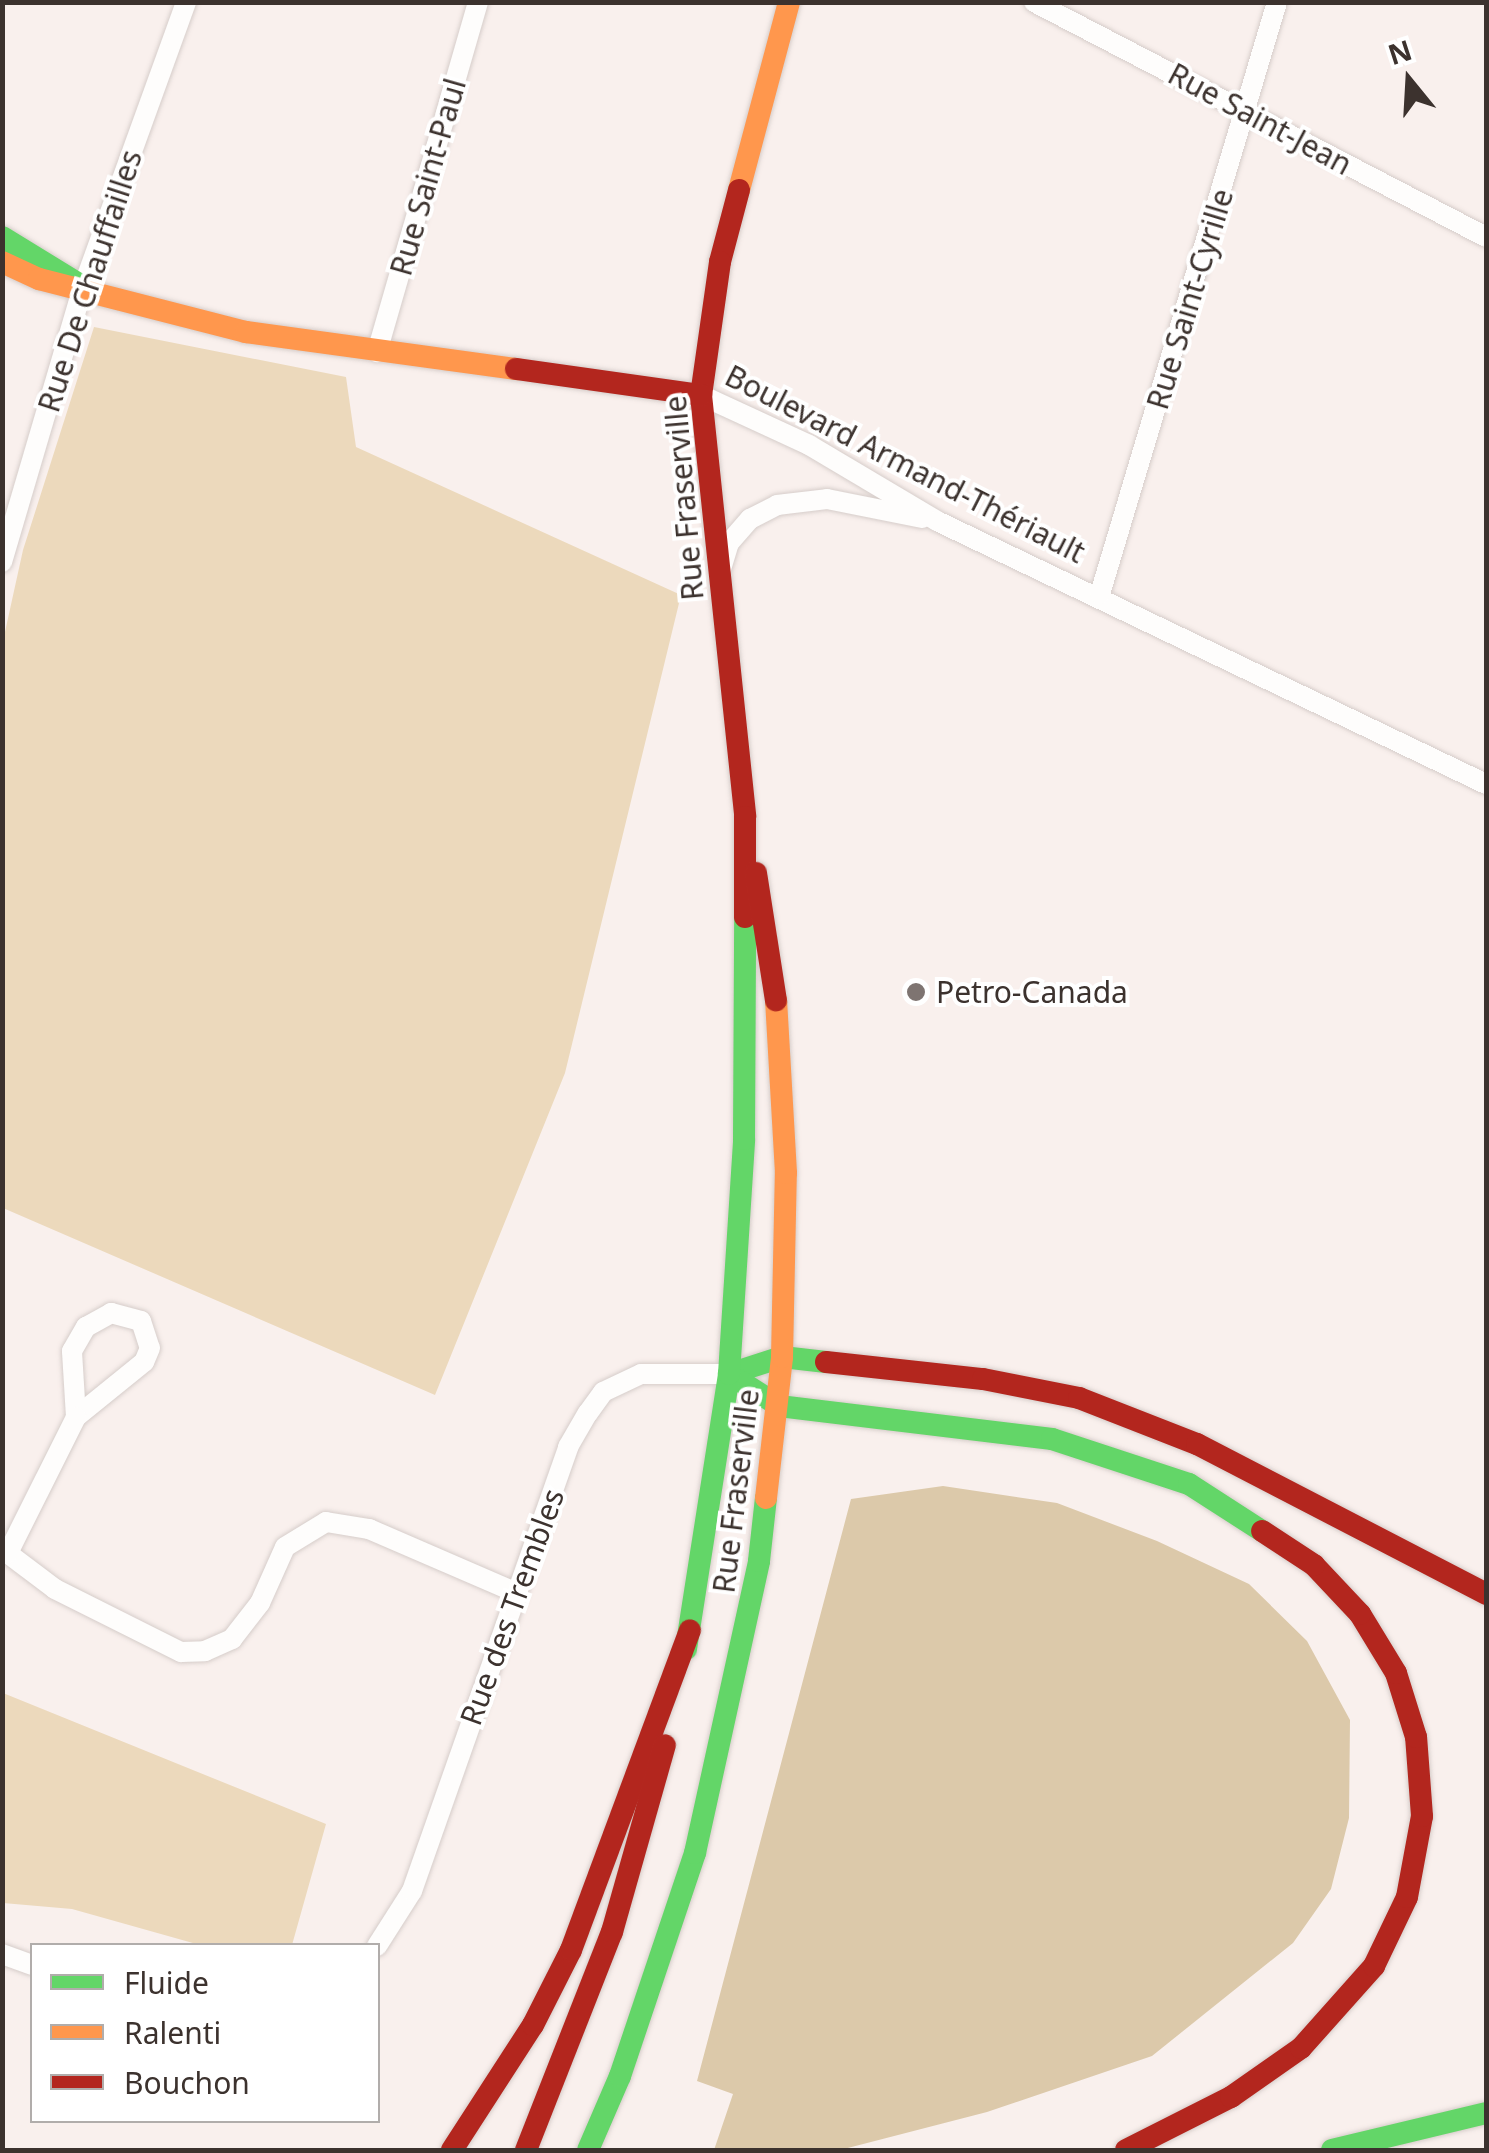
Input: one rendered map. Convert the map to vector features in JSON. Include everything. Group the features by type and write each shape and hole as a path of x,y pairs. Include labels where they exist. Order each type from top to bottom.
{"main road":[{"name":"Rue Fraserville","path":"588,2150 620,2076 696,1853 748,1633 779,1406 786,1174 779,1018 745,817 701,396 720,262 789,2"},
{"name":"Boulevard Armand-Thériault","path":"2,237 82,287"},
{"name":"Boulevard Armand-Thériault","path":"2,262 39,279 82,287 173,317 378,352 701,396"},
{"name":"Rue Fraserville","path":"526,2150 624,1895 690,1630 729,1374 744,1139 745,817"},
{"path":"729,1374 782,1357 984,1379 1116,1410 1197,1444 1486,1594"},
{"path":"729,1374 779,1406 1052,1439 1189,1484 1314,1564 1360,1614 1396,1672 1416,1737 1422,1816 1406,1898 1374,1966 1301,2048 1201,2114 1126,2150"},
{"path":"452,2150 563,1968 620,1832 690,1630"},
{"path":"1332,2150 1486,2113"}],"street":[{"name":"Rue De Chauffailles","path":"2,562 82,287 186,2"},
{"name":"Rue Saint-Paul","path":"378,352 478,2"},
{"name":"Rue Saint-Jean","path":"1034,2 1186,78 1246,116 1486,237"},
{"name":"Rue Saint-Cyrille","path":"1100,594 1278,2"},
{"name":"Boulevard Armand-Thériault","path":"701,396 809,445 937,520 1100,594 1486,784"},
{"path":"719,575 730,543 750,519 777,505 828,500 937,520"},
{"path":"76,1417 77,1338 96,1318 126,1313 147,1332 144,1362 76,1417 5,1551 112,1622 181,1652 205,1651 232,1639 260,1603 284,1547 326,1522 369,1529 517,1593"},
{"name":"Rue des Trembles","path":"379,1943 412,1891 568,1446 603,1392 641,1374 729,1374"},
{"path":"2,1954 30,1964"}],"shaded area":[{"path":"94,327 346,377 356,447 681,595 565,1073 435,1395 3,1208 3,641 23,550"},
{"path":"943,1486 1057,1503 1157,1541 1249,1584 1307,1641 1350,1720 1349,1818 1331,1889 1293,1943 1152,2056 987,2112 840,2150 714,2150 733,2094 697,2081 851,1499"},
{"path":"3,1693 326,1824 293,1943 193,1943 72,1909 3,1903"}],"traffic: fast":[{"path":"2,237 77,283"},
{"path":"686,1649 729,1374 744,1139 745,917"},
{"path":"826,1362 782,1357 729,1374 779,1406 1052,1439 1189,1484 1262,1531"},
{"path":"588,2150 620,2076 695,1853 759,1561 766,1498"},
{"path":"1332,2150 1486,2113"}],"traffic: slow":[{"path":"739,190 789,2"},
{"path":"2,262 39,279 246,332 516,369"},
{"path":"766,1498 782,1357 786,1173 776,1000"}],"traffic: jam":[{"path":"739,190 720,262 701,395 745,817 745,917"},
{"path":"516,369 701,395"},
{"path":"756,873 776,1000"},
{"path":"826,1362 983,1379 1079,1398 1197,1444 1486,1594"},
{"path":"1126,2150 1231,2097 1301,2048 1374,1966 1407,1897 1422,1816 1416,1737 1396,1673 1360,1614 1314,1565 1262,1531"},
{"path":"452,2150 533,2025 571,1950 690,1630"},
{"path":"526,2150 612,1932 665,1745"}],"place":[{"name":"Petro-Canada","path":"916,992"}]}
